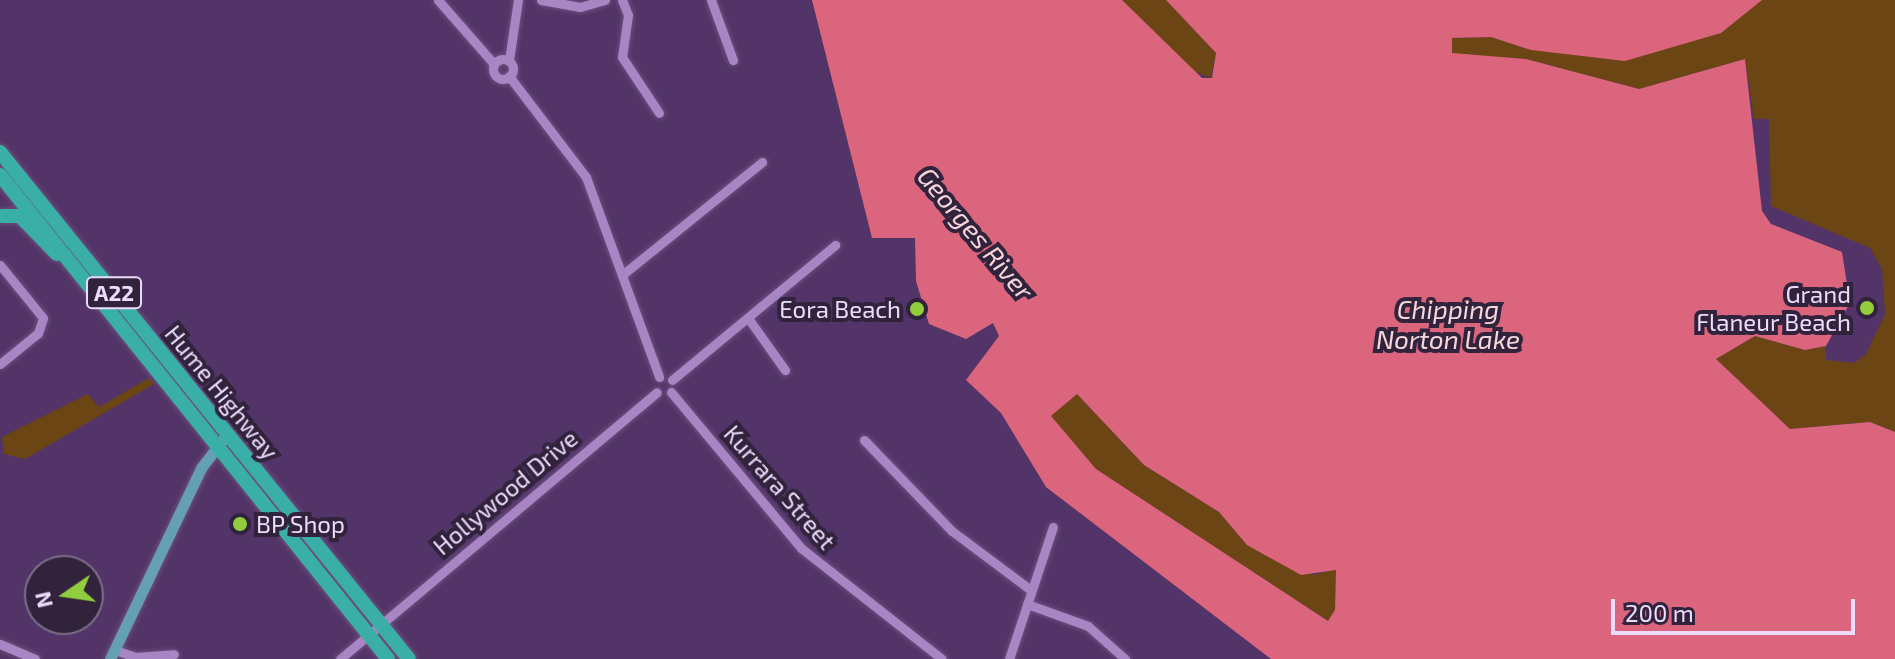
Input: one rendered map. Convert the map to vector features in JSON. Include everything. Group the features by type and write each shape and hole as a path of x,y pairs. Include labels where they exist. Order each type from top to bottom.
{"highway":[{"name":"Hume Highway","path":"0,152 221,438 373,628 409,659"},
{"name":"Hume Highway","path":"5,181 221,438"},
{"path":"5,181 1,216 20,216 48,248 70,261"},
{"name":"Hume Highway","path":"373,628 388,659"}],"main road":[{"path":"112,654 221,438"}],"street":[{"path":"438,0 494,64 496,76 509,76"},
{"path":"518,0 509,76 586,177 659,377 657,392 671,392 672,380 835,245"},
{"path":"541,0 580,7 605,0"},
{"path":"622,0 628,15 622,57 659,113"},
{"path":"711,0 733,60"},
{"path":"494,64 509,60"},
{"path":"622,275 762,162"},
{"path":"0,265 43,318 38,333 0,364"},
{"path":"748,318 785,370"},
{"path":"659,377 672,380"},
{"name":"Hollywood Drive","path":"340,659 373,628 657,392"},
{"name":"Kurrara Street","path":"671,392 801,548 942,659"},
{"path":"864,440 952,531 1031,590"},
{"path":"1009,659 1053,527"},
{"path":"1027,604 1088,626 1125,659"},
{"path":"0,644 35,659"},
{"path":"112,654 135,657 174,654"}],"shaded area":[{"path":"1122,0 1166,0 1216,53 1211,78 1186,68"},
{"path":"1762,0 1895,0 1895,432 1870,422 1790,429 1716,359 1755,336 1805,350 1826,346 1826,360 1854,363 1866,354 1885,314 1882,269 1870,248 1771,206 1769,119 1754,119 1745,59 1639,89 1526,59 1452,54 1452,38 1491,37 1531,50"},
{"path":"149,378 154,384 25,459 4,454 2,437 88,394 99,407"},
{"path":"1077,394 1144,465 1219,512 1247,545 1313,575 1336,569 1335,610 1328,621 1096,469 1050,416"}],"water":[{"name":"Chipping Norton Lake","path":"812,0 1122,0 1202,78 1212,78 1216,53 1166,0 1762,0 1721,33 1625,61 1531,50 1491,37 1452,38 1452,53 1526,59 1639,89 1745,59 1762,211 1771,224 1842,252 1850,303 1826,346 1805,350 1755,336 1716,359 1790,429 1870,422 1895,432 1895,659 1271,659 1046,487 1001,413 966,380 999,336 993,323 966,339 929,324 916,281 915,238 872,238","holes":["1077,394 1144,465 1219,512 1247,545 1301,575 1336,570 1335,610 1328,621 1096,469 1051,416"]}],"place":[{"name":"Grand Flaneur Beach","path":"1867,308"},
{"name":"Eora Beach","path":"917,309"},
{"name":"BP Shop","path":"240,524"}],"water label":[{"name":"Georges River","path":"976,233"}]}
